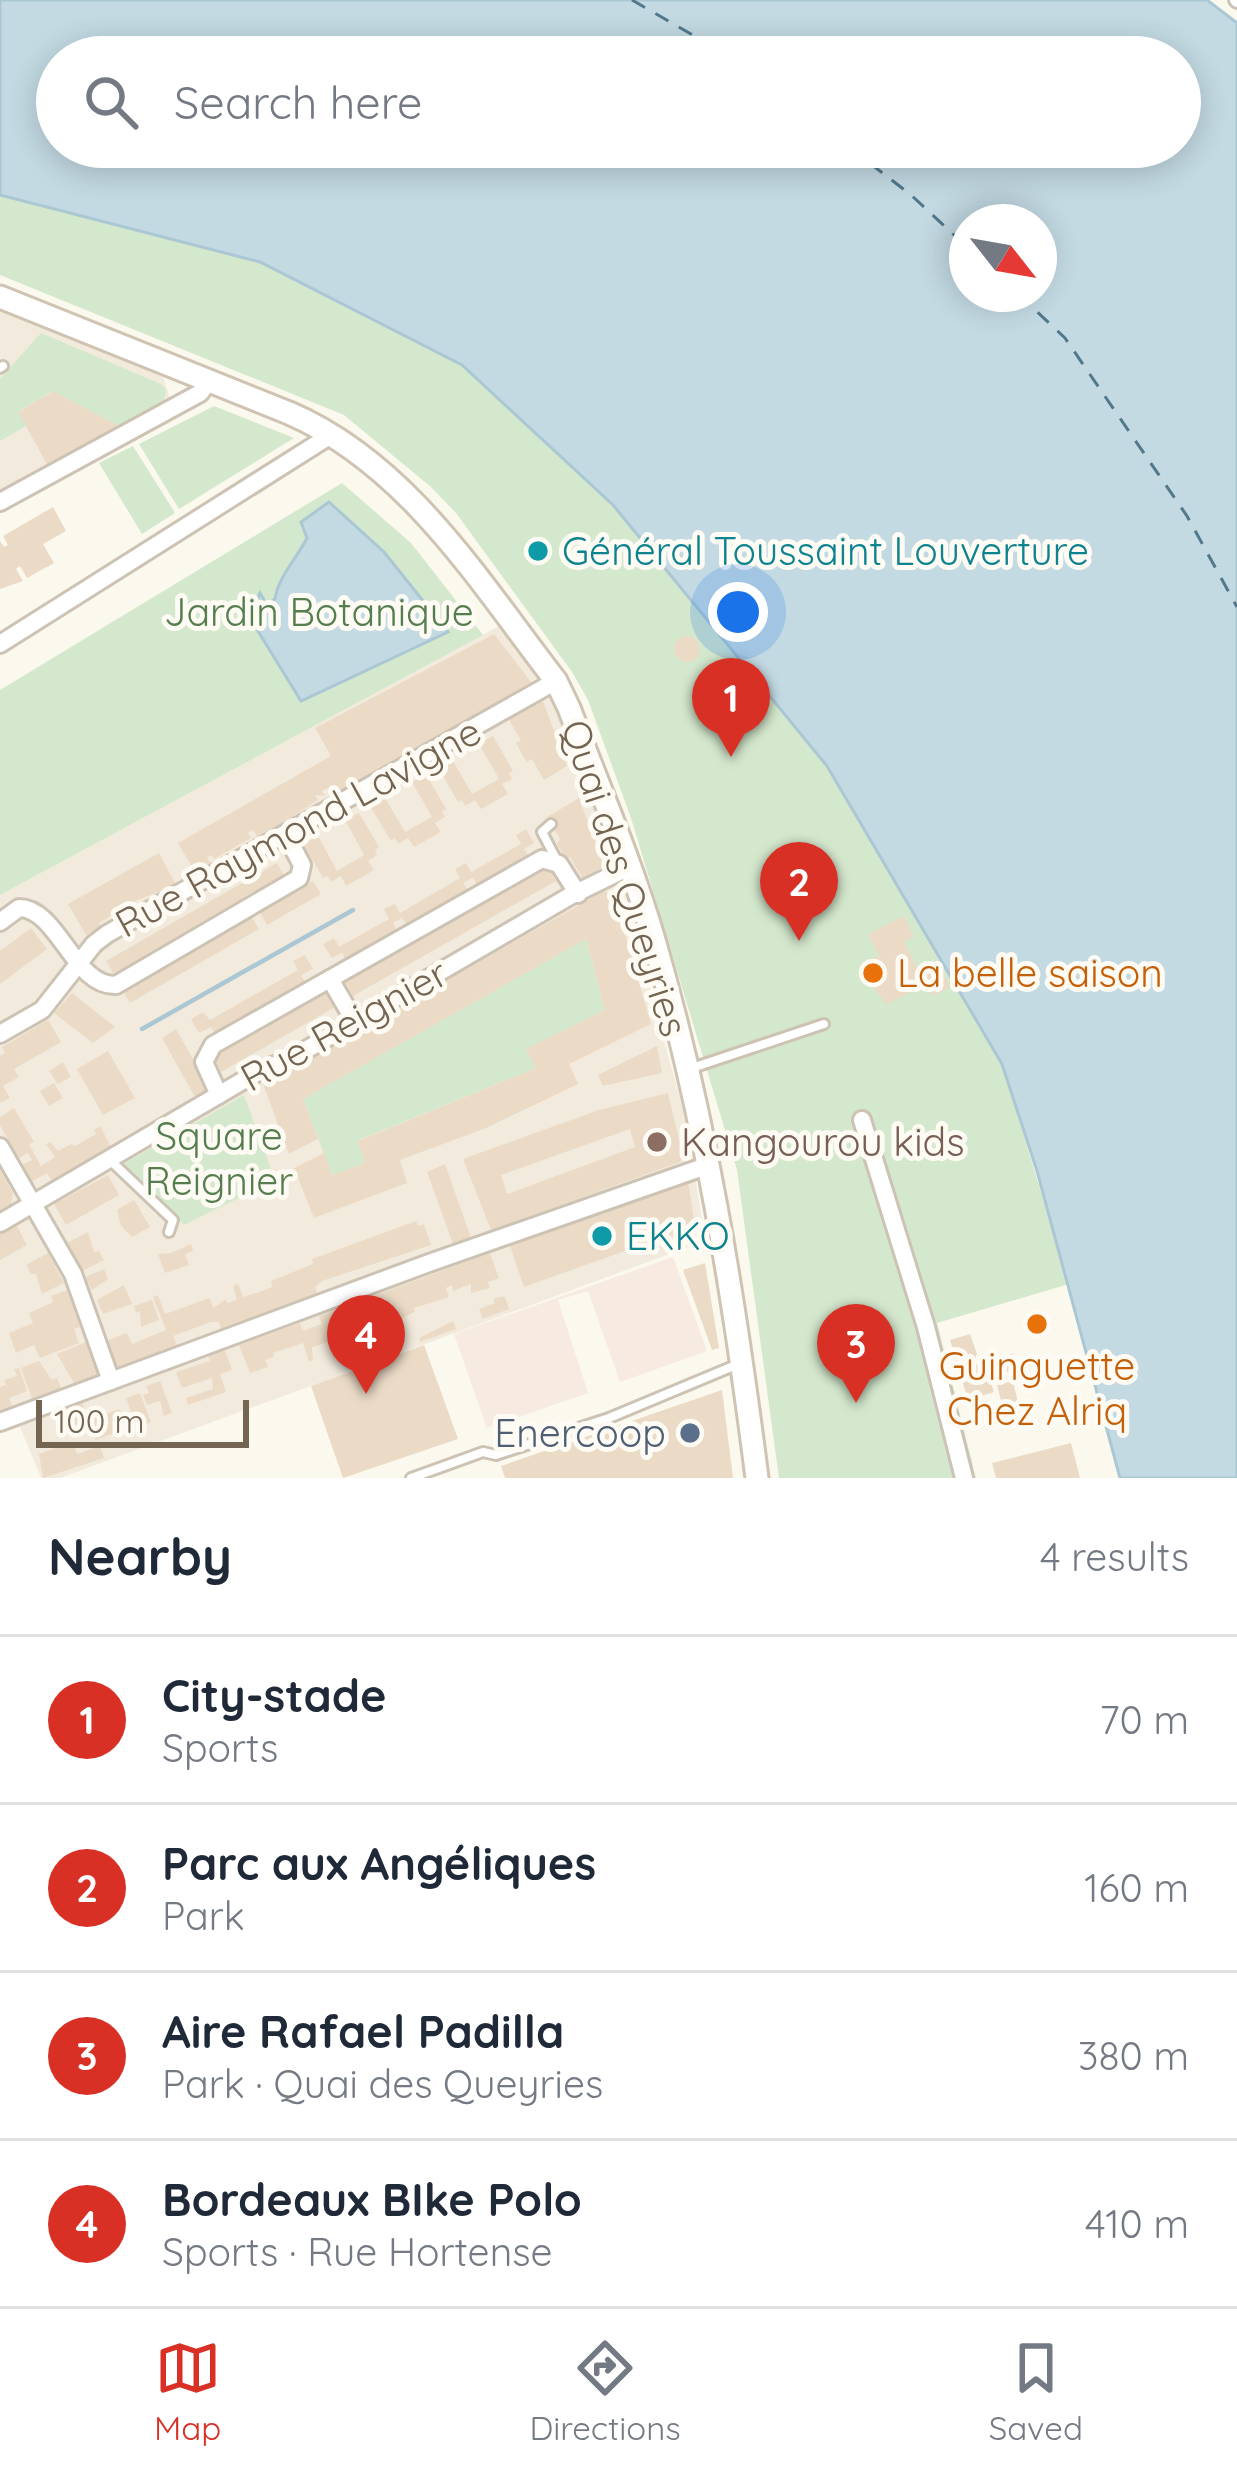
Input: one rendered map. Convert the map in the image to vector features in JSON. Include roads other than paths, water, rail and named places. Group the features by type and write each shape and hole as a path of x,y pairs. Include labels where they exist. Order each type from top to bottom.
{"main road":[{"name":"Quai des Queyries","path":"0,298 153,355 333,432 438,527 559,680 653,938 688,1070 709,1165 757,1478"}],"street":[{"path":"0,502 200,393 208,382"},
{"path":"0,644 333,432"},
{"name":"Rue Raymond Lavigne","path":"0,1034 42,1010 106,934 559,680"},
{"path":"0,922 19,908 39,913 102,985 116,985 299,878 302,865 286,836"},
{"path":"219,1094 204,1062 213,1045 542,859 559,864 578,894"},
{"name":"Rue Reignier","path":"0,1223 219,1094 629,867"},
{"path":"330,979 355,1022"},
{"path":"862,1120 926,1327 964,1478"},
{"path":"0,1147 73,1274 111,1381"},
{"path":"0,1422 709,1165"}],"lane":[{"path":"551,824 543,837 559,864"},
{"path":"688,1070 824,1024"},
{"path":"111,1161 173,1220 169,1232"},
{"path":"411,1478 483,1452 496,1455 609,1418 742,1363"}],"water":[{"path":"0,0 1207,0 1237,23 1237,1478 1120,1478 1037,1171 1002,1064 827,766 613,505 462,365 260,262 0,195"},
{"path":"329,502 384,552 448,632 301,701 250,618 260,593 267,605 275,599 307,538 301,522"}],"waterway":[{"path":"142,1029 353,910"}],"place":[{"name":"Général Toussaint Louverture","path":"538,551"},
{"name":"City-stade","path":"731,757"},
{"name":"Parc aux Angéliques","path":"799,941"},
{"name":"La belle saison","path":"873,973"},
{"name":"Kangourou kids","path":"657,1142"},
{"name":"EKKO","path":"602,1236"},
{"name":"Guinguette Chez Alriq","path":"1037,1324"},
{"name":"Bordeaux BIke Polo","path":"366,1394"},
{"name":"Aire Rafael Padilla","path":"856,1403"},
{"name":"Enercoop","path":"690,1433"}],"park label":[{"name":"Jardin Botanique","path":"319,612"},
{"name":"Square Reignier","path":"219,1158"}]}
